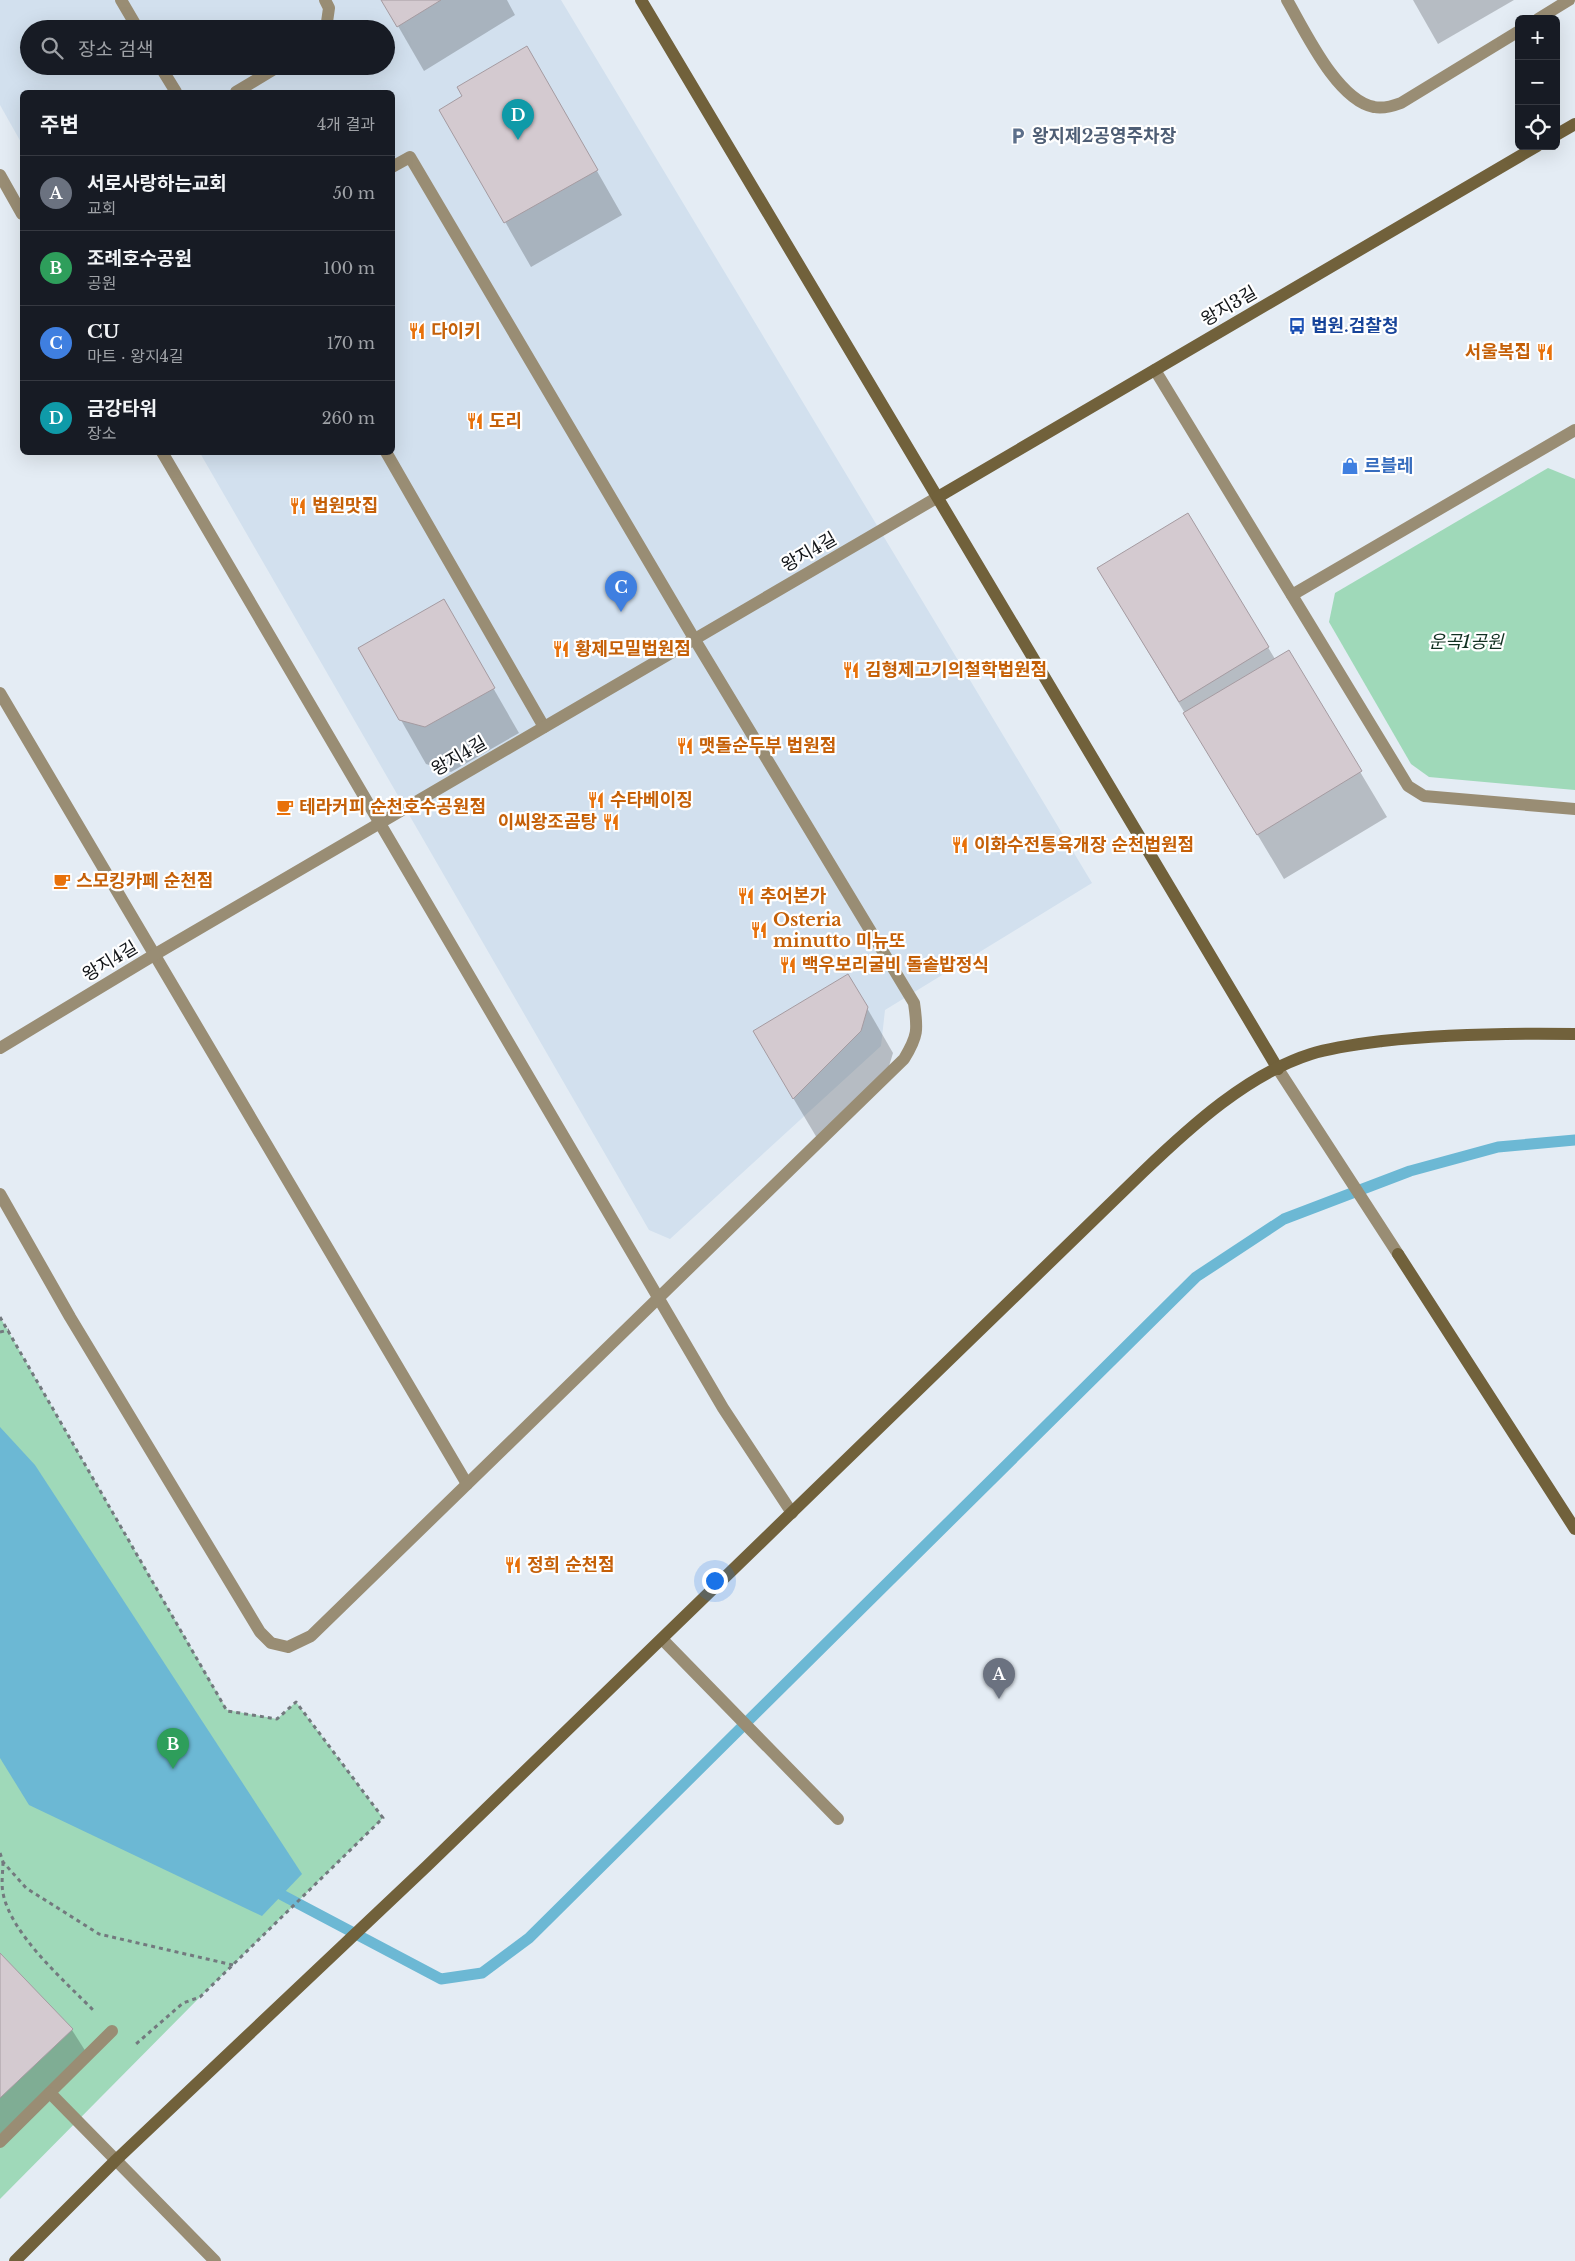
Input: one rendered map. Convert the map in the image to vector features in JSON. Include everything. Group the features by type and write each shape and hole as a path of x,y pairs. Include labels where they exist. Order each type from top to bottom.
{"street":[{"path":"121,0 133,20"},
{"path":"325,0 329,8 327,20"},
{"path":"642,0 1278,1068 1575,1529"},
{"path":"1287,0 1324,61 1348,93 1359,102 1375,108 1389,107 1401,103 1515,33"},
{"path":"1545,15 1569,0"},
{"path":"166,75 175,90"},
{"path":"239,90 264,75"},
{"path":"1560,133 1575,124"},
{"name":"왕지3길","path":"938,497 1531,150"},
{"path":"0,1194 70,1317 260,1632 271,1643 288,1647 311,1636 904,1060 916,1041 918,1024 914,1003 695,640 410,157 395,166"},
{"path":"0,175 20,210"},
{"path":"1155,370 1408,786 1424,796 1575,809"},
{"path":"1292,595 1573,435"},
{"path":"164,455 723,1408 792,1513"},
{"path":"388,455 544,727"},
{"name":"왕지4길","path":"0,1048 380,823 938,497"},
{"path":"0,693 467,1484"},
{"path":"15,2261 116,2160 323,1962 427,1866 1182,1135 1227,1099 1278,1068 1311,1054 1356,1044 1420,1037 1575,1034"},
{"path":"662,1639 838,1819"},
{"path":"0,2142 112,2031"},
{"path":"50,2093 215,2261"}],"path":[{"path":"0,1317 227,1710 277,1719 296,1702 383,1818 200,1997 182,2003 130,2049 36,1950 14,1922 3,1892 3,1862 0,1853"},
{"path":"0,1332 8,1330"},
{"path":"3,1862 26,1888 99,1934 233,1965"}],"shaded area":[{"path":"0,0 561,0 1092,883 885,1010 881,1046 670,1239 649,1230 201,455 395,455 395,90 20,90 20,140 0,105"}],"green space":[{"name":"운곡1공원","path":"1548,468 1575,479 1575,790 1429,777 1411,764 1329,622 1335,593"},
{"path":"0,1317 227,1710 277,1719 296,1702 383,1818 200,1997 0,2199"}],"water":[{"path":"0,1427 35,1465 302,1874 262,1916 29,1805 0,1758"}],"building":[{"path":"381,0 441,0 397,27 395,20 393,20"},
{"path":"527,46 598,170 504,223 439,110 462,96 457,87"},
{"path":"1188,513 1269,647 1179,702 1097,568"},
{"path":"444,599 495,688 425,727 399,720 358,648"},
{"path":"1289,650 1362,771 1257,835 1183,713"},
{"path":"848,974 868,1007 861,1031 793,1099 753,1031"},
{"path":"0,1953 73,2029 0,2098"}],"waterway":[{"path":"282,1895 441,1979 482,1973 529,1938 1196,1277 1284,1219 1410,1171 1498,1147 1575,1140"}],"place":[{"name":"왕지제2공영주차장","path":"1018,136"},
{"name":"금강타워","path":"518,140"},
{"name":"법원.검찰청","path":"1297,326"},
{"name":"다이키","path":"417,331"},
{"name":"서울복집","path":"1545,352"},
{"name":"도리","path":"475,421"},
{"name":"르블레","path":"1350,466"},
{"name":"법원맛집","path":"298,506"},
{"name":"CU","path":"621,612"},
{"name":"황제모밀법원점","path":"561,649"},
{"name":"김형제고기의철학법원점","path":"851,670"},
{"name":"맷돌순두부 법원점","path":"685,746"},
{"name":"수타베이징","path":"596,800"},
{"name":"테라커피 순천호수공원점","path":"285,807"},
{"name":"이씨왕조곰탕","path":"611,822"},
{"name":"이화수전통육개장 순천법원점","path":"960,845"},
{"name":"스모킹카페 순천점","path":"62,881"},
{"name":"추어본가","path":"746,896"},
{"name":"Osteria minutto 미뉴또","path":"759,930"},
{"name":"백우보리굴비 돌솥밥정식","path":"788,965"},
{"name":"정희 순천점","path":"513,1565"},
{"name":"서로사랑하는교회","path":"999,1699"},
{"name":"조례호수공원","path":"173,1769"}]}
